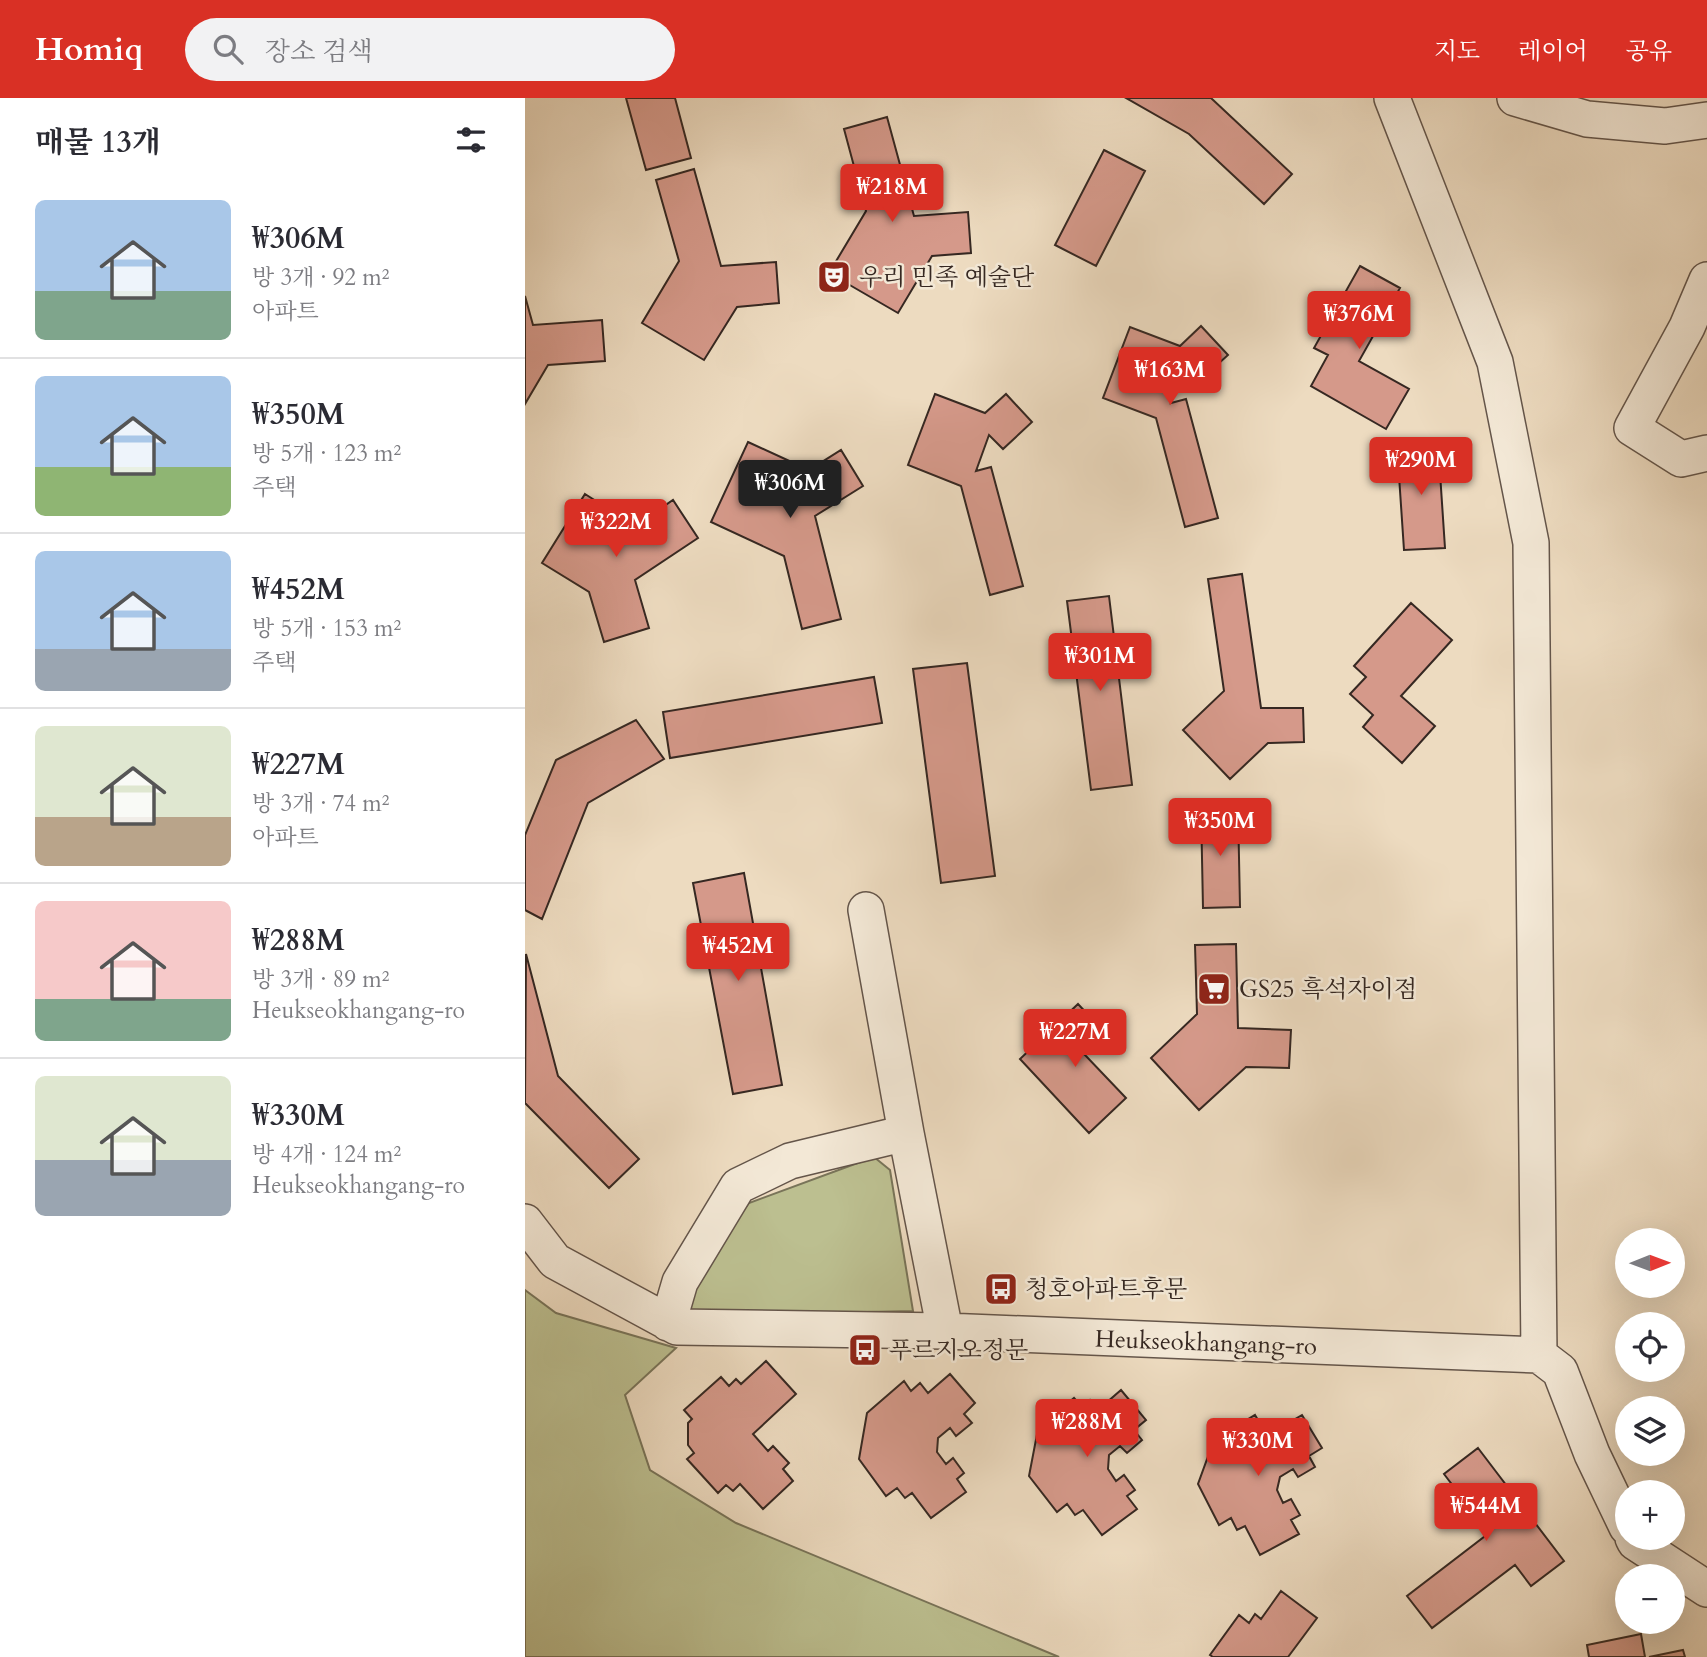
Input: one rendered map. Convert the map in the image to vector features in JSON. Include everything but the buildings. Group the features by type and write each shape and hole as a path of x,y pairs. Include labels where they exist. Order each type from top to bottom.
{"street":[{"path":"1392,98 1495,362 1531,543 1550,1363 1615,1502"},
{"path":"1515,98 1587,119 1665,126 1707,120"},
{"path":"1707,280 1687,327 1632,428 1681,459 1707,453"},
{"path":"866,910 945,1331"},
{"path":"525,1222 555,1261 673,1325 680,1282 738,1186 790,1161 906,1133"},
{"name":"Heukseokhangang-ro","path":"673,1325 945,1331 1550,1363"},
{"path":"1647,1550 1707,1589"}],"green space":[{"path":"874,1157 890,1170 913,1311 687,1316 689,1281 749,1203"},
{"path":"525,1290 556,1313 676,1348 625,1395 650,1470 736,1523 1059,1657 525,1657"}],"place":[{"name":"우리 민족 예술단","path":"834,277"},
{"name":"GS25 흑석자이점","path":"1214,989"},
{"name":"청호아파트후문","path":"1001,1289"},
{"name":"푸르지오정문","path":"865,1350"}]}
